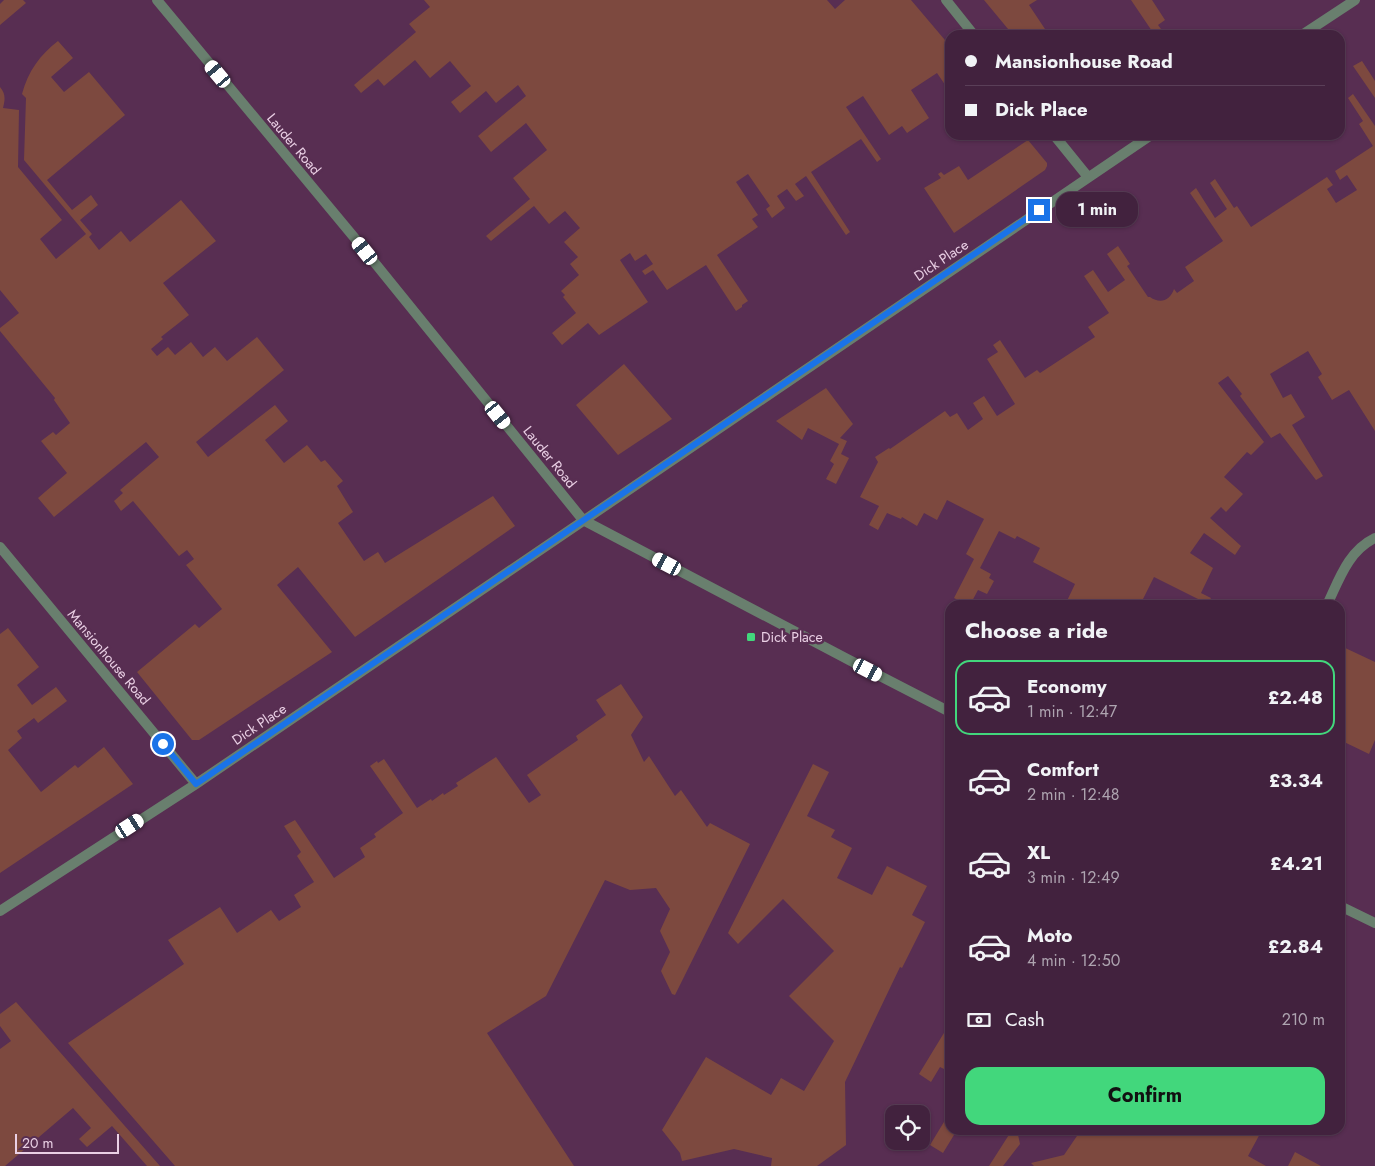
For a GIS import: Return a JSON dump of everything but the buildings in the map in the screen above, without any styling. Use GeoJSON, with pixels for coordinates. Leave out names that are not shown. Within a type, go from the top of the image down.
{"type":"FeatureCollection","features":[{"type":"Feature","properties":{"kind":"street","name":"Lauder Road"},"geometry":{"type":"LineString","coordinates":[[157,0],[353,236],[583,520],[945,709]]}},
{"type":"Feature","properties":{"kind":"street"},"geometry":{"type":"LineString","coordinates":[[946,0],[970,30]]}},
{"type":"Feature","properties":{"kind":"street"},"geometry":{"type":"LineString","coordinates":[[1310,30],[1355,0]]}},
{"type":"Feature","properties":{"kind":"street"},"geometry":{"type":"LineString","coordinates":[[1058,140],[1088,177]]}},
{"type":"Feature","properties":{"kind":"street","name":"Dick Place"},"geometry":{"type":"LineString","coordinates":[[0,911],[196,784],[1144,140]]}},
{"type":"Feature","properties":{"kind":"street"},"geometry":{"type":"LineString","coordinates":[[1330,600],[1354,554],[1375,538]]}},
{"type":"Feature","properties":{"kind":"street","name":"Mansionhouse Road"},"geometry":{"type":"LineString","coordinates":[[0,547],[196,784]]}},
{"type":"Feature","properties":{"kind":"street"},"geometry":{"type":"LineString","coordinates":[[1345,908],[1375,923]]}},
{"type":"Feature","properties":{"kind":"shaded area"},"geometry":{"type":"Polygon","coordinates":[[[4,0],[23,0],[26,3],[0,25],[0,4],[4,0]]]}},
{"type":"Feature","properties":{"kind":"shaded area"},"geometry":{"type":"Polygon","coordinates":[[[424,0],[827,0],[835,9],[845,0],[911,0],[945,40],[945,85],[937,73],[911,90],[929,118],[907,133],[902,126],[889,135],[863,96],[846,107],[881,159],[877,162],[861,139],[811,172],[850,232],[846,235],[806,176],[795,184],[804,196],[796,201],[787,189],[777,196],[785,208],[772,218],[766,209],[770,206],[748,174],[736,182],[758,215],[752,219],[758,227],[717,255],[748,301],[742,307],[736,311],[706,265],[667,290],[653,270],[645,275],[642,271],[653,264],[646,254],[635,261],[630,253],[620,260],[648,302],[599,335],[588,323],[562,345],[552,333],[576,313],[563,297],[565,295],[561,291],[579,275],[570,264],[578,257],[564,242],[580,228],[565,211],[549,224],[534,206],[491,241],[486,236],[530,199],[513,178],[547,150],[526,123],[491,152],[478,136],[526,96],[518,85],[496,103],[486,91],[460,113],[451,102],[471,86],[450,61],[430,78],[415,60],[384,86],[378,79],[361,93],[354,85],[416,32],[409,24],[430,7],[424,0]]]}},
{"type":"Feature","properties":{"kind":"shaded area"},"geometry":{"type":"Polygon","coordinates":[[[984,0],[1037,0],[1029,5],[1046,30],[1009,30],[984,0]]]}},
{"type":"Feature","properties":{"kind":"shaded area"},"geometry":{"type":"Polygon","coordinates":[[[1131,0],[1152,0],[1165,20],[1158,25],[1161,29],[1151,30],[1131,0]]]}},
{"type":"Feature","properties":{"kind":"shaded area"},"geometry":{"type":"Polygon","coordinates":[[[58,41],[73,58],[51,77],[64,92],[89,72],[125,115],[47,180],[72,210],[91,195],[98,205],[80,220],[92,234],[89,237],[99,250],[121,231],[130,242],[181,200],[216,241],[163,283],[189,315],[161,337],[163,339],[151,349],[157,356],[168,347],[175,355],[191,342],[203,357],[215,347],[227,361],[257,337],[284,370],[196,442],[208,457],[275,405],[288,421],[265,440],[284,463],[307,445],[321,462],[325,460],[343,481],[337,486],[353,512],[338,523],[364,561],[378,552],[385,563],[493,496],[515,526],[355,637],[298,567],[277,585],[332,652],[199,740],[192,740],[137,672],[195,624],[199,628],[222,609],[186,565],[194,559],[187,550],[179,556],[133,501],[121,511],[114,501],[123,493],[120,490],[159,457],[146,442],[54,517],[38,498],[67,473],[41,441],[53,432],[56,435],[70,423],[54,400],[55,398],[0,331],[0,328],[19,313],[0,290],[0,87],[4,97],[3,108],[19,110],[18,167],[62,220],[40,239],[56,259],[86,234],[24,160],[26,98],[22,94],[36,64],[58,41]]]}},
{"type":"Feature","properties":{"kind":"shaded area"},"geometry":{"type":"Polygon","coordinates":[[[1362,61],[1375,81],[1375,98],[1353,66],[1362,61]]]}},
{"type":"Feature","properties":{"kind":"shaded area"},"geometry":{"type":"Polygon","coordinates":[[[1353,94],[1375,126],[1375,431],[1349,390],[1332,400],[1318,377],[1322,374],[1308,351],[1270,374],[1283,398],[1291,394],[1305,417],[1292,425],[1323,476],[1316,480],[1280,433],[1271,438],[1240,396],[1242,394],[1228,376],[1218,383],[1264,442],[1251,455],[1247,452],[1224,477],[1243,494],[1226,512],[1221,507],[1210,518],[1241,546],[1235,555],[1204,533],[1190,553],[1213,568],[1201,593],[1211,598],[1210,600],[1200,600],[1154,577],[1142,600],[1067,600],[1075,584],[1033,562],[1040,548],[1017,536],[1015,539],[999,531],[980,568],[991,574],[989,578],[994,581],[987,594],[978,590],[973,600],[958,600],[954,598],[974,559],[966,554],[984,519],[947,500],[937,520],[924,513],[917,526],[902,517],[901,519],[887,513],[878,530],[869,525],[879,506],[860,497],[878,462],[875,457],[890,449],[945,411],[950,417],[957,413],[968,430],[983,419],[973,403],[984,396],[997,416],[1015,404],[987,359],[998,352],[993,345],[1000,340],[1025,378],[1037,370],[1040,373],[1095,337],[1088,327],[1109,313],[1084,276],[1093,270],[1108,292],[1125,280],[1107,254],[1118,246],[1130,264],[1127,266],[1148,297],[1157,300],[1167,299],[1174,289],[1177,293],[1194,281],[1185,267],[1223,241],[1190,193],[1196,188],[1215,218],[1227,209],[1210,183],[1215,179],[1234,208],[1237,206],[1251,227],[1327,177],[1333,185],[1327,189],[1336,203],[1357,190],[1347,175],[1340,180],[1335,171],[1373,146],[1359,124],[1363,121],[1348,98],[1353,94]]]}},
{"type":"Feature","properties":{"kind":"shaded area"},"geometry":{"type":"Polygon","coordinates":[[[1028,140],[1047,163],[1045,170],[954,233],[924,188],[941,178],[938,174],[941,172],[944,175],[959,166],[968,180],[1028,140]]]}},
{"type":"Feature","properties":{"kind":"shaded area"},"geometry":{"type":"Polygon","coordinates":[[[624,364],[672,419],[618,455],[576,405],[624,364]]]}},
{"type":"Feature","properties":{"kind":"shaded area"},"geometry":{"type":"Polygon","coordinates":[[[826,388],[853,424],[840,438],[847,441],[841,454],[849,458],[836,484],[826,479],[834,464],[830,461],[839,444],[808,428],[802,440],[776,421],[826,388]]]}},
{"type":"Feature","properties":{"kind":"shaded area"},"geometry":{"type":"Polygon","coordinates":[[[8,628],[39,667],[17,685],[32,705],[56,687],[67,701],[38,723],[34,718],[17,731],[22,738],[8,750],[41,792],[75,765],[78,768],[104,747],[133,784],[0,873],[0,634],[8,628]]]}},
{"type":"Feature","properties":{"kind":"shaded area"},"geometry":{"type":"Polygon","coordinates":[[[1345,648],[1375,662],[1375,740],[1369,754],[1345,742],[1345,648]]]}},
{"type":"Feature","properties":{"kind":"shaded area"},"geometry":{"type":"Polygon","coordinates":[[[621,684],[643,717],[631,735],[644,762],[649,756],[675,796],[681,790],[707,827],[710,823],[750,844],[675,995],[672,994],[661,971],[670,952],[660,931],[670,909],[656,888],[630,890],[605,880],[546,996],[487,1033],[574,1166],[175,1166],[68,1043],[184,964],[168,940],[220,907],[237,933],[271,910],[279,921],[301,907],[294,895],[314,882],[297,856],[301,852],[284,826],[295,820],[334,878],[365,857],[360,848],[376,837],[374,834],[403,813],[370,766],[377,761],[378,763],[384,759],[417,808],[458,786],[456,783],[496,757],[529,803],[541,795],[527,775],[578,740],[576,736],[606,715],[596,700],[621,684]]]}},
{"type":"Feature","properties":{"kind":"shaded area"},"geometry":{"type":"Polygon","coordinates":[[[813,764],[829,772],[807,816],[835,830],[831,837],[852,848],[837,878],[872,895],[887,866],[927,886],[912,915],[925,922],[902,968],[900,967],[845,1082],[846,1145],[817,1166],[771,1166],[772,1158],[734,1149],[682,1161],[680,1153],[662,1130],[706,1057],[771,1095],[781,1078],[804,1091],[834,1041],[789,996],[834,951],[783,899],[738,944],[728,933],[813,764]]]}},
{"type":"Feature","properties":{"kind":"shaded area"},"geometry":{"type":"Polygon","coordinates":[[[16,1002],[160,1166],[147,1166],[112,1126],[87,1147],[79,1139],[91,1128],[73,1108],[5,1166],[0,1166],[0,1049],[11,1041],[0,1026],[0,1014],[16,1002]]]}},
{"type":"Feature","properties":{"kind":"shaded area"},"geometry":{"type":"Polygon","coordinates":[[[945,1031],[945,1070],[940,1067],[931,1082],[919,1074],[945,1031]]]}},
{"type":"Feature","properties":{"kind":"shaded area"},"geometry":{"type":"Polygon","coordinates":[[[945,1120],[945,1135],[954,1135],[943,1153],[930,1145],[945,1120]]]}},
{"type":"Feature","properties":{"kind":"shaded area"},"geometry":{"type":"Polygon","coordinates":[[[1009,1135],[1018,1135],[1020,1144],[1003,1166],[989,1166],[1009,1135]]]}},
{"type":"Feature","properties":{"kind":"shaded area"},"geometry":{"type":"Polygon","coordinates":[[[1078,1135],[1259,1135],[1248,1156],[1266,1166],[1034,1166],[1031,1163],[1064,1155],[1078,1135]]]}},
{"type":"Feature","properties":{"kind":"shaded area"},"geometry":{"type":"Polygon","coordinates":[[[1295,1152],[1321,1166],[1288,1166],[1295,1152]]]}},
{"type":"Feature","properties":{"kind":"place","name":"Dick Place"},"geometry":{"type":"Point","coordinates":[751,637]}},
{"type":"Feature","properties":{"kind":"route"},"geometry":{"type":"LineString","coordinates":[[163,744],[196,784],[1039,210]]}}]}
